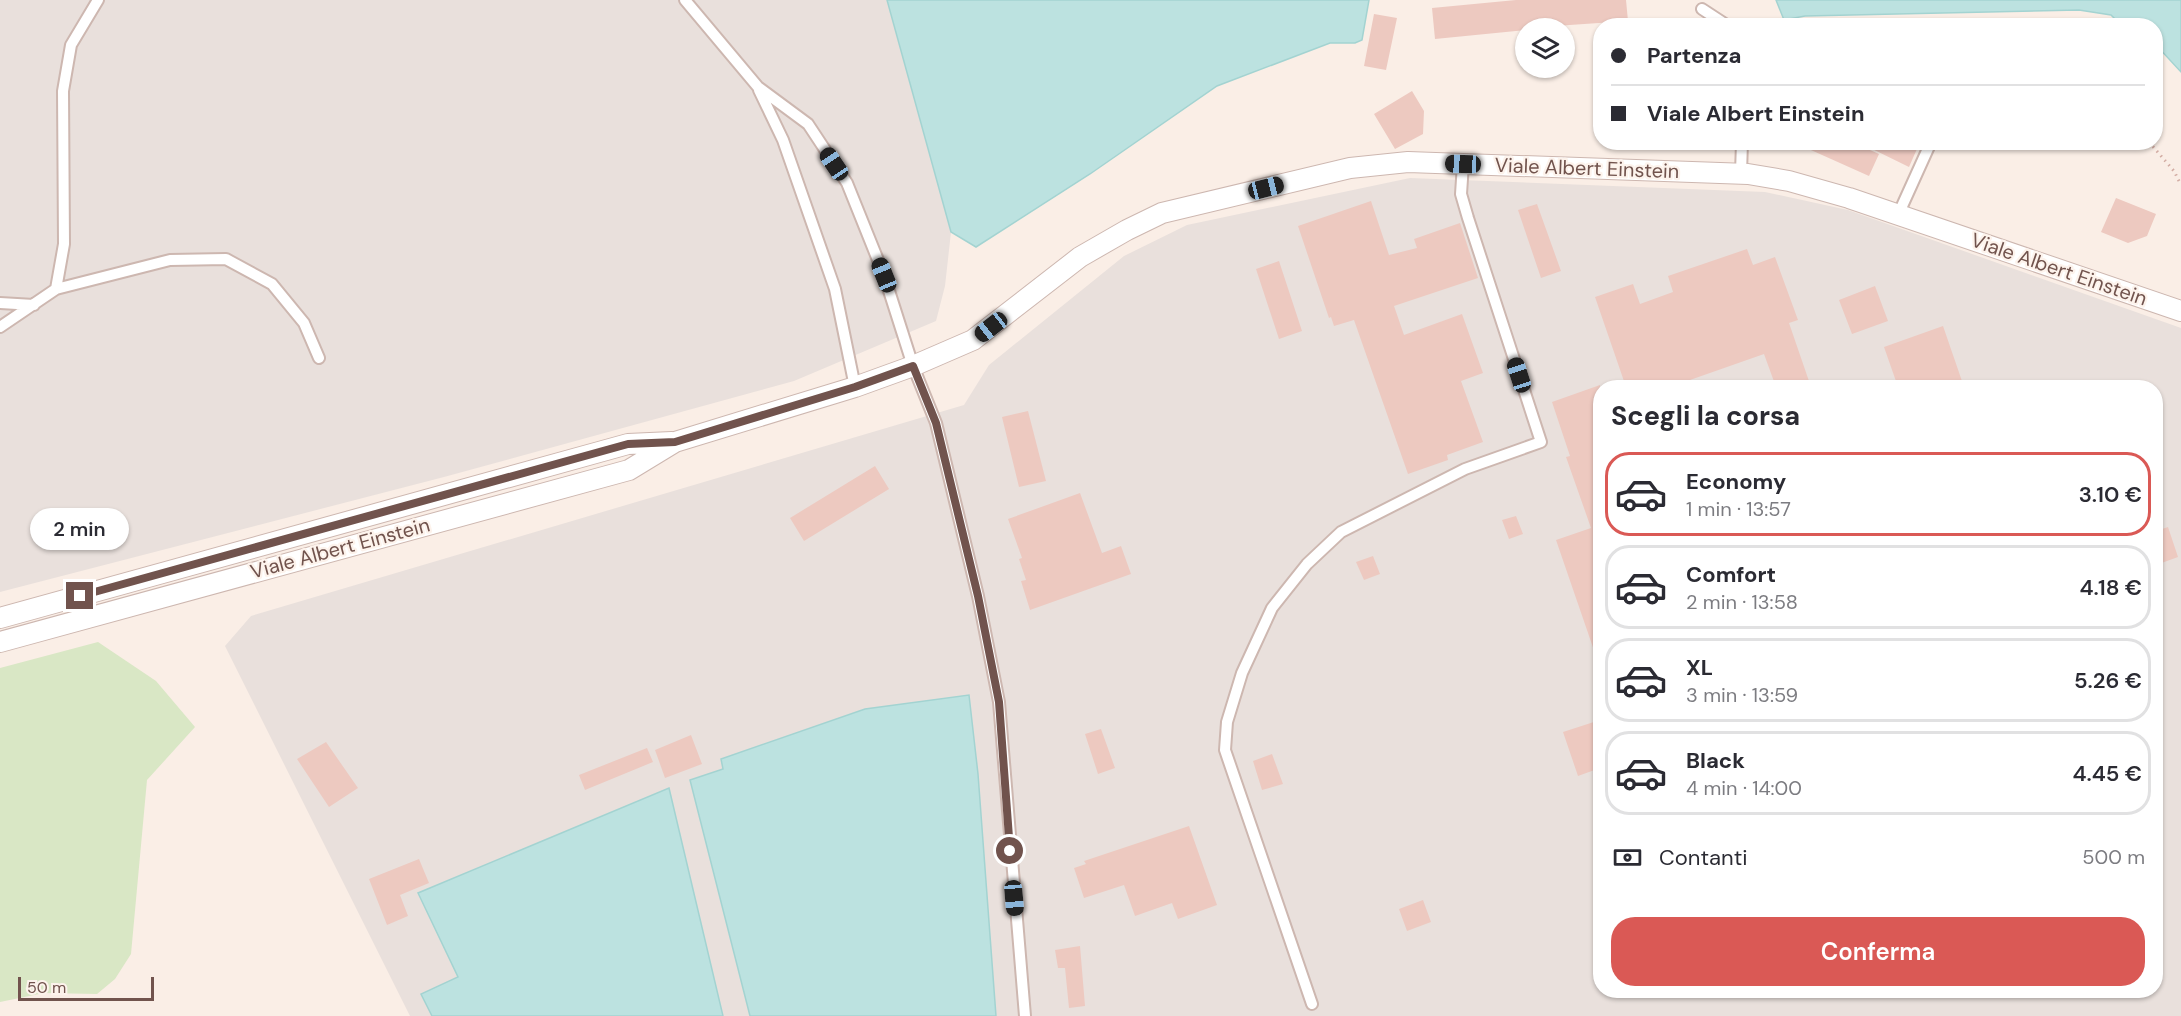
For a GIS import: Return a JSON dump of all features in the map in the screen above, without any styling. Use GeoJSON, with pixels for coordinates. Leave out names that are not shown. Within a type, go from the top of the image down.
{"type":"FeatureCollection","features":[{"type":"Feature","properties":{"kind":"street","name":"Viale Albert Einstein"},"geometry":{"type":"LineString","coordinates":[[0,618],[162,574],[339,536],[398,520],[628,444],[675,442],[855,387],[913,366],[973,340],[1080,257],[1162,213],[1350,168],[1408,162],[1741,173],[1789,181],[1898,215],[2181,311]]}},
{"type":"Feature","properties":{"kind":"street","name":"Viale Albert Einstein"},"geometry":{"type":"LineString","coordinates":[[0,642],[168,595],[339,536]]}},
{"type":"Feature","properties":{"kind":"lane"},"geometry":{"type":"LineString","coordinates":[[56,288],[64,244],[63,91],[71,45],[98,0]]}},
{"type":"Feature","properties":{"kind":"lane"},"geometry":{"type":"LineString","coordinates":[[685,0],[758,87],[808,124],[847,183],[884,275],[913,366],[936,423],[978,596],[999,702],[1025,1016]]}},
{"type":"Feature","properties":{"kind":"lane"},"geometry":{"type":"LineString","coordinates":[[1702,9],[1716,18]]}},
{"type":"Feature","properties":{"kind":"lane"},"geometry":{"type":"LineString","coordinates":[[758,87],[783,140],[835,289],[855,387]]}},
{"type":"Feature","properties":{"kind":"lane"},"geometry":{"type":"LineString","coordinates":[[1741,173],[1742,150]]}},
{"type":"Feature","properties":{"kind":"lane"},"geometry":{"type":"LineString","coordinates":[[1898,215],[1927,150]]}},
{"type":"Feature","properties":{"kind":"lane"},"geometry":{"type":"LineString","coordinates":[[1312,1004],[1225,750],[1227,722],[1242,673],[1272,608],[1306,564],[1341,532],[1465,469],[1541,442],[1463,202],[1461,194],[1463,164]]}},
{"type":"Feature","properties":{"kind":"lane"},"geometry":{"type":"LineString","coordinates":[[0,327],[56,288],[170,260],[226,259],[272,284],[304,323],[319,358]]}},
{"type":"Feature","properties":{"kind":"lane"},"geometry":{"type":"LineString","coordinates":[[0,303],[34,305]]}},
{"type":"Feature","properties":{"kind":"path"},"geometry":{"type":"LineString","coordinates":[[2156,150],[2174,171],[2181,185]]}},
{"type":"Feature","properties":{"kind":"shaded area"},"geometry":{"type":"Polygon","coordinates":[[[0,0],[887,0],[951,232],[945,286],[936,321],[794,381],[444,477],[0,592],[0,0]]]}},
{"type":"Feature","properties":{"kind":"shaded area"},"geometry":{"type":"Polygon","coordinates":[[[1410,178],[1765,192],[1848,210],[2181,328],[2181,1016],[410,1016],[225,646],[251,616],[964,405],[989,365],[1124,256],[1187,225],[1410,178]]]}},
{"type":"Feature","properties":{"kind":"green space"},"geometry":{"type":"Polygon","coordinates":[[[98,642],[156,681],[195,727],[147,780],[131,954],[115,979],[97,994],[44,993],[0,1002],[0,668],[98,642]]]}},
{"type":"Feature","properties":{"kind":"water"},"geometry":{"type":"Polygon","coordinates":[[[887,0],[1369,0],[1362,40],[1355,43],[1330,43],[1217,86],[1090,174],[976,247],[951,232],[887,0]]]}},
{"type":"Feature","properties":{"kind":"water"},"geometry":{"type":"Polygon","coordinates":[[[1776,0],[2181,0],[2181,72],[2163,53],[2163,18],[2114,18],[2111,15],[2079,10],[1783,18],[1776,0]]]}},
{"type":"Feature","properties":{"kind":"water"},"geometry":{"type":"Polygon","coordinates":[[[969,695],[978,774],[996,1016],[750,1016],[690,780],[723,769],[721,759],[865,709],[969,695]]]}},
{"type":"Feature","properties":{"kind":"water"},"geometry":{"type":"Polygon","coordinates":[[[669,788],[723,1016],[432,1016],[421,994],[458,977],[418,893],[669,788]]]}},
{"type":"Feature","properties":{"kind":"building"},"geometry":{"type":"Polygon","coordinates":[[[1516,0],[1626,0],[1628,18],[1593,18],[1593,23],[1575,25],[1575,18],[1515,18],[1515,31],[1435,39],[1432,8],[1516,0]]]}},
{"type":"Feature","properties":{"kind":"building"},"geometry":{"type":"Polygon","coordinates":[[[1374,14],[1397,18],[1386,70],[1364,66],[1374,14]]]}},
{"type":"Feature","properties":{"kind":"building"},"geometry":{"type":"Polygon","coordinates":[[[1412,91],[1424,111],[1423,134],[1395,149],[1374,114],[1412,91]]]}},
{"type":"Feature","properties":{"kind":"building"},"geometry":{"type":"Polygon","coordinates":[[[1811,150],[1870,150],[1879,154],[1869,176],[1811,150]]]}},
{"type":"Feature","properties":{"kind":"building"},"geometry":{"type":"Polygon","coordinates":[[[1874,150],[1916,150],[1909,167],[1874,150]]]}},
{"type":"Feature","properties":{"kind":"building"},"geometry":{"type":"Polygon","coordinates":[[[2116,198],[2156,214],[2147,236],[2128,243],[2101,232],[2116,198]]]}},
{"type":"Feature","properties":{"kind":"building"},"geometry":{"type":"Polygon","coordinates":[[[1371,201],[1389,255],[1417,248],[1414,239],[1460,223],[1478,278],[1394,306],[1404,335],[1462,314],[1483,373],[1461,381],[1483,442],[1447,455],[1448,460],[1408,474],[1354,320],[1334,326],[1331,317],[1329,318],[1298,226],[1371,201]]]}},
{"type":"Feature","properties":{"kind":"building"},"geometry":{"type":"Polygon","coordinates":[[[1537,204],[1561,271],[1541,278],[1518,210],[1537,204]]]}},
{"type":"Feature","properties":{"kind":"building"},"geometry":{"type":"Polygon","coordinates":[[[1747,249],[1753,265],[1775,257],[1798,320],[1789,323],[1809,380],[1773,380],[1764,354],[1690,380],[1624,380],[1595,297],[1633,284],[1640,304],[1673,292],[1668,276],[1747,249]]]}},
{"type":"Feature","properties":{"kind":"building"},"geometry":{"type":"Polygon","coordinates":[[[1279,261],[1302,331],[1279,339],[1256,269],[1279,261]]]}},
{"type":"Feature","properties":{"kind":"building"},"geometry":{"type":"Polygon","coordinates":[[[1875,286],[1888,321],[1852,334],[1839,300],[1875,286]]]}},
{"type":"Feature","properties":{"kind":"building"},"geometry":{"type":"Polygon","coordinates":[[[1943,326],[1962,380],[1896,380],[1884,347],[1943,326]]]}},
{"type":"Feature","properties":{"kind":"building"},"geometry":{"type":"Polygon","coordinates":[[[1593,387],[1593,647],[1556,540],[1591,528],[1566,457],[1570,456],[1552,402],[1593,387]]]}},
{"type":"Feature","properties":{"kind":"building"},"geometry":{"type":"Polygon","coordinates":[[[1028,411],[1046,481],[1019,487],[1002,417],[1028,411]]]}},
{"type":"Feature","properties":{"kind":"building"},"geometry":{"type":"Polygon","coordinates":[[[875,466],[889,489],[804,541],[790,518],[875,466]]]}},
{"type":"Feature","properties":{"kind":"building"},"geometry":{"type":"Polygon","coordinates":[[[1080,493],[1102,553],[1121,546],[1131,574],[1030,610],[1021,581],[1026,580],[1019,559],[1022,558],[1008,519],[1080,493]]]}},
{"type":"Feature","properties":{"kind":"building"},"geometry":{"type":"Polygon","coordinates":[[[1516,516],[1523,534],[1509,539],[1502,520],[1516,516]]]}},
{"type":"Feature","properties":{"kind":"building"},"geometry":{"type":"Polygon","coordinates":[[[2168,527],[2178,557],[2163,562],[2163,529],[2168,527]]]}},
{"type":"Feature","properties":{"kind":"building"},"geometry":{"type":"Polygon","coordinates":[[[1373,556],[1380,574],[1364,580],[1356,562],[1373,556]]]}},
{"type":"Feature","properties":{"kind":"building"},"geometry":{"type":"Polygon","coordinates":[[[1593,722],[1593,771],[1578,776],[1563,732],[1593,722]]]}},
{"type":"Feature","properties":{"kind":"building"},"geometry":{"type":"Polygon","coordinates":[[[1101,729],[1115,768],[1098,774],[1085,734],[1101,729]]]}},
{"type":"Feature","properties":{"kind":"building"},"geometry":{"type":"Polygon","coordinates":[[[691,735],[702,764],[665,778],[655,750],[691,735]]]}},
{"type":"Feature","properties":{"kind":"building"},"geometry":{"type":"Polygon","coordinates":[[[326,742],[358,788],[329,807],[297,759],[326,742]]]}},
{"type":"Feature","properties":{"kind":"building"},"geometry":{"type":"Polygon","coordinates":[[[647,748],[653,762],[585,790],[579,775],[647,748]]]}},
{"type":"Feature","properties":{"kind":"building"},"geometry":{"type":"Polygon","coordinates":[[[1272,754],[1283,784],[1262,790],[1253,761],[1272,754]]]}},
{"type":"Feature","properties":{"kind":"building"},"geometry":{"type":"Polygon","coordinates":[[[1189,826],[1217,905],[1178,919],[1172,903],[1135,916],[1124,885],[1084,898],[1074,868],[1086,864],[1084,861],[1189,826]]]}},
{"type":"Feature","properties":{"kind":"building"},"geometry":{"type":"Polygon","coordinates":[[[419,859],[429,883],[400,895],[408,916],[387,925],[369,879],[419,859]]]}},
{"type":"Feature","properties":{"kind":"building"},"geometry":{"type":"Polygon","coordinates":[[[1423,900],[1431,922],[1407,931],[1399,909],[1423,900]]]}},
{"type":"Feature","properties":{"kind":"building"},"geometry":{"type":"Polygon","coordinates":[[[1080,946],[1085,1006],[1069,1008],[1065,968],[1058,968],[1055,950],[1080,946]]]}},
{"type":"Feature","properties":{"kind":"route"},"geometry":{"type":"LineString","coordinates":[[80,596],[628,444],[675,442],[855,387],[913,366],[936,423],[978,596],[999,702],[1010,851]]}}]}
